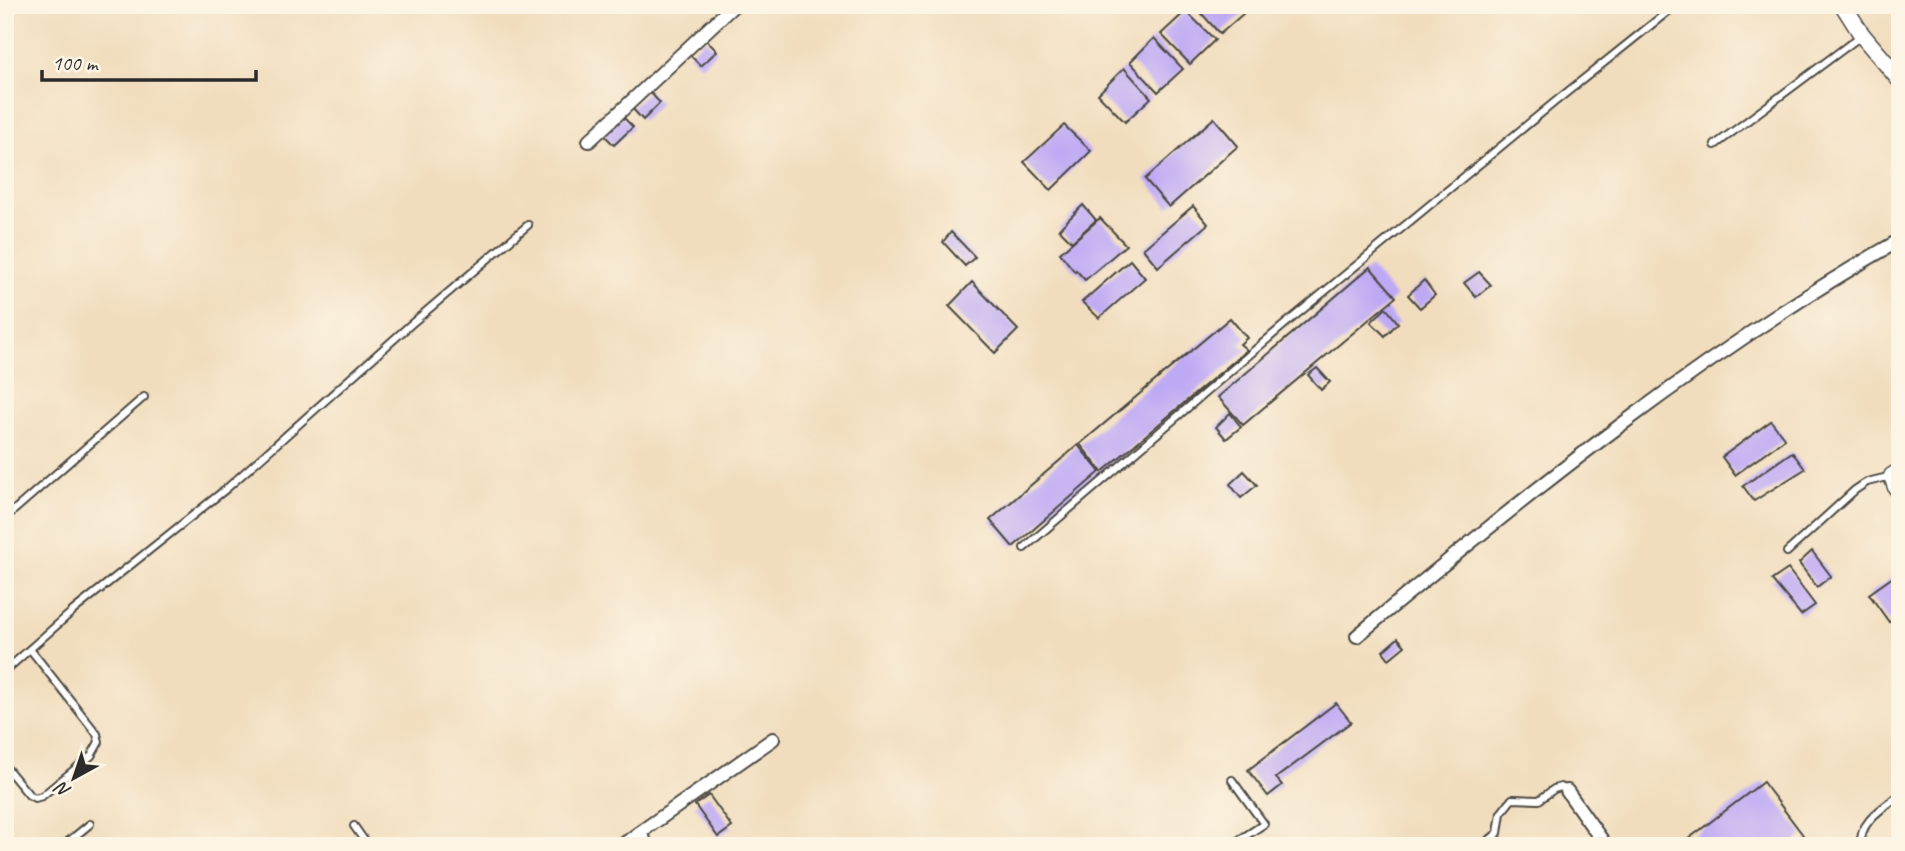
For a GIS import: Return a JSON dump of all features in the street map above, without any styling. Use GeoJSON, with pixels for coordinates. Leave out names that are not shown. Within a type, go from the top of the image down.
{"type":"FeatureCollection","features":[{"type":"Feature","properties":{"kind":"street"},"geometry":{"type":"LineString","coordinates":[[589,141],[734,5]]}},
{"type":"Feature","properties":{"kind":"street"},"geometry":{"type":"LineString","coordinates":[[1843,5],[1862,35],[1900,80]]}},
{"type":"Feature","properties":{"kind":"street"},"geometry":{"type":"LineString","coordinates":[[1357,636],[1483,530],[1723,352],[1802,299],[1900,240]]}},
{"type":"Feature","properties":{"kind":"street"},"geometry":{"type":"LineString","coordinates":[[1896,474],[1896,487],[1900,492]]}},
{"type":"Feature","properties":{"kind":"street"},"geometry":{"type":"LineString","coordinates":[[621,846],[773,739]]}},
{"type":"Feature","properties":{"kind":"street"},"geometry":{"type":"LineString","coordinates":[[1567,791],[1605,846]]}},
{"type":"Feature","properties":{"kind":"street"},"geometry":{"type":"LineString","coordinates":[[639,833],[648,846]]}},
{"type":"Feature","properties":{"kind":"lane"},"geometry":{"type":"LineString","coordinates":[[1024,548],[1284,325],[1676,5]]}},
{"type":"Feature","properties":{"kind":"lane"},"geometry":{"type":"LineString","coordinates":[[1715,145],[1862,35]]}},
{"type":"Feature","properties":{"kind":"lane"},"geometry":{"type":"LineString","coordinates":[[5,671],[74,610],[226,489],[410,325],[528,226]]}},
{"type":"Feature","properties":{"kind":"lane"},"geometry":{"type":"LineString","coordinates":[[5,518],[144,397]]}},
{"type":"Feature","properties":{"kind":"lane"},"geometry":{"type":"LineString","coordinates":[[1787,552],[1867,482],[1896,474]]}},
{"type":"Feature","properties":{"kind":"lane"},"geometry":{"type":"LineString","coordinates":[[5,766],[29,795],[35,798],[42,796],[91,756],[99,742],[97,734],[30,649]]}},
{"type":"Feature","properties":{"kind":"lane"},"geometry":{"type":"LineString","coordinates":[[1230,846],[1264,824],[1232,780]]}},
{"type":"Feature","properties":{"kind":"lane"},"geometry":{"type":"LineString","coordinates":[[1482,846],[1498,833],[1501,813],[1511,799],[1539,800],[1554,789],[1561,787],[1567,791]]}},
{"type":"Feature","properties":{"kind":"lane"},"geometry":{"type":"LineString","coordinates":[[1861,846],[1860,839],[1867,822],[1900,795]]}},
{"type":"Feature","properties":{"kind":"lane"},"geometry":{"type":"LineString","coordinates":[[63,846],[90,824]]}},
{"type":"Feature","properties":{"kind":"lane"},"geometry":{"type":"LineString","coordinates":[[354,826],[368,846]]}},
{"type":"Feature","properties":{"kind":"building"},"geometry":{"type":"Polygon","coordinates":[[[1194,5],[1237,5],[1244,13],[1220,34],[1194,5]]]}},
{"type":"Feature","properties":{"kind":"building"},"geometry":{"type":"Polygon","coordinates":[[[1186,11],[1215,40],[1190,64],[1161,34],[1186,11]]]}},
{"type":"Feature","properties":{"kind":"building"},"geometry":{"type":"Polygon","coordinates":[[[1154,38],[1183,69],[1158,92],[1130,62],[1154,38]]]}},
{"type":"Feature","properties":{"kind":"building"},"geometry":{"type":"Polygon","coordinates":[[[705,39],[717,51],[701,66],[689,54],[705,39]]]}},
{"type":"Feature","properties":{"kind":"building"},"geometry":{"type":"Polygon","coordinates":[[[1124,68],[1151,98],[1125,122],[1098,94],[1124,68]]]}},
{"type":"Feature","properties":{"kind":"building"},"geometry":{"type":"Polygon","coordinates":[[[649,91],[660,103],[643,120],[631,107],[649,91]]]}},
{"type":"Feature","properties":{"kind":"building"},"geometry":{"type":"Polygon","coordinates":[[[621,115],[633,127],[614,145],[602,133],[621,115]]]}},
{"type":"Feature","properties":{"kind":"building"},"geometry":{"type":"Polygon","coordinates":[[[1214,118],[1238,146],[1169,207],[1145,179],[1214,118]]]}},
{"type":"Feature","properties":{"kind":"building"},"geometry":{"type":"Polygon","coordinates":[[[1064,125],[1091,151],[1051,190],[1024,162],[1064,125]]]}},
{"type":"Feature","properties":{"kind":"building"},"geometry":{"type":"Polygon","coordinates":[[[1083,205],[1096,220],[1072,242],[1059,229],[1083,205]]]}},
{"type":"Feature","properties":{"kind":"building"},"geometry":{"type":"Polygon","coordinates":[[[1193,206],[1208,224],[1158,267],[1143,249],[1193,206]]]}},
{"type":"Feature","properties":{"kind":"building"},"geometry":{"type":"Polygon","coordinates":[[[1100,218],[1126,245],[1085,280],[1060,253],[1100,218]]]}},
{"type":"Feature","properties":{"kind":"building"},"geometry":{"type":"Polygon","coordinates":[[[951,232],[975,257],[965,266],[943,242],[951,232]]]}},
{"type":"Feature","properties":{"kind":"building"},"geometry":{"type":"Polygon","coordinates":[[[1130,260],[1145,278],[1099,318],[1082,302],[1130,260]]]}},
{"type":"Feature","properties":{"kind":"building"},"geometry":{"type":"Polygon","coordinates":[[[1370,267],[1396,297],[1243,425],[1218,397],[1370,267]]]}},
{"type":"Feature","properties":{"kind":"building"},"geometry":{"type":"Polygon","coordinates":[[[1479,272],[1491,285],[1476,297],[1464,283],[1479,272]]]}},
{"type":"Feature","properties":{"kind":"building"},"geometry":{"type":"Polygon","coordinates":[[[1424,280],[1435,295],[1420,308],[1408,295],[1424,280]]]}},
{"type":"Feature","properties":{"kind":"building"},"geometry":{"type":"Polygon","coordinates":[[[972,282],[1018,330],[995,353],[949,306],[972,282]]]}},
{"type":"Feature","properties":{"kind":"building"},"geometry":{"type":"Polygon","coordinates":[[[1386,308],[1398,323],[1385,336],[1371,322],[1386,308]]]}},
{"type":"Feature","properties":{"kind":"building"},"geometry":{"type":"Polygon","coordinates":[[[1230,318],[1247,338],[1240,344],[1247,350],[1102,472],[1080,444],[1230,318]]]}},
{"type":"Feature","properties":{"kind":"building"},"geometry":{"type":"Polygon","coordinates":[[[1317,368],[1330,382],[1321,390],[1308,375],[1317,368]]]}},
{"type":"Feature","properties":{"kind":"building"},"geometry":{"type":"Polygon","coordinates":[[[1230,413],[1241,427],[1226,439],[1216,427],[1230,413]]]}},
{"type":"Feature","properties":{"kind":"building"},"geometry":{"type":"Polygon","coordinates":[[[1771,421],[1785,439],[1735,475],[1722,457],[1771,421]]]}},
{"type":"Feature","properties":{"kind":"building"},"geometry":{"type":"Polygon","coordinates":[[[1078,445],[1100,472],[1013,547],[990,520],[1078,445]]]}},
{"type":"Feature","properties":{"kind":"building"},"geometry":{"type":"Polygon","coordinates":[[[1792,452],[1805,469],[1754,501],[1743,486],[1792,452]]]}},
{"type":"Feature","properties":{"kind":"building"},"geometry":{"type":"Polygon","coordinates":[[[1244,471],[1257,485],[1241,498],[1230,484],[1244,471]]]}},
{"type":"Feature","properties":{"kind":"building"},"geometry":{"type":"Polygon","coordinates":[[[1812,551],[1831,576],[1817,587],[1799,563],[1812,551]]]}},
{"type":"Feature","properties":{"kind":"building"},"geometry":{"type":"Polygon","coordinates":[[[1788,569],[1815,605],[1801,615],[1772,580],[1788,569]]]}},
{"type":"Feature","properties":{"kind":"building"},"geometry":{"type":"Polygon","coordinates":[[[1900,572],[1900,614],[1889,622],[1869,594],[1900,572]]]}},
{"type":"Feature","properties":{"kind":"building"},"geometry":{"type":"Polygon","coordinates":[[[1398,638],[1405,646],[1389,659],[1383,651],[1398,638]]]}},
{"type":"Feature","properties":{"kind":"building"},"geometry":{"type":"Polygon","coordinates":[[[1336,703],[1351,722],[1276,778],[1282,785],[1268,796],[1248,770],[1336,703]]]}},
{"type":"Feature","properties":{"kind":"building"},"geometry":{"type":"Polygon","coordinates":[[[1763,782],[1803,835],[1790,846],[1679,846],[1763,782]]]}},
{"type":"Feature","properties":{"kind":"building"},"geometry":{"type":"Polygon","coordinates":[[[709,795],[732,827],[718,837],[695,805],[709,795]]]}}]}
